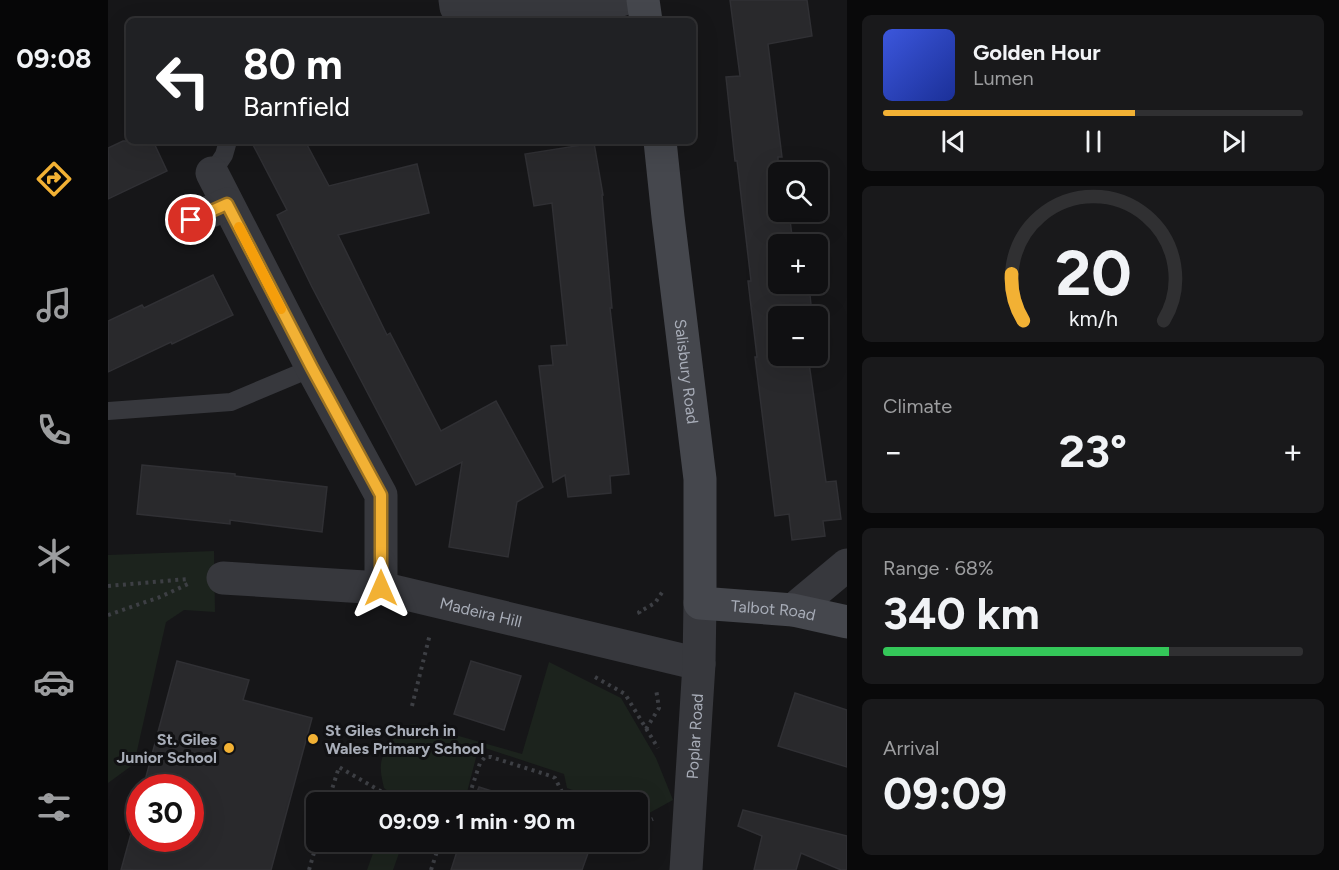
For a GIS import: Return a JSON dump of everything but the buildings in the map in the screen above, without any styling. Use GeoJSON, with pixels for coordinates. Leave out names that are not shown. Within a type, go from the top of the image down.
{"type":"FeatureCollection","features":[{"type":"Feature","properties":{"kind":"main road"},"geometry":{"type":"LineString","coordinates":[[643,0],[645,18]]}},
{"type":"Feature","properties":{"kind":"main road","name":"Salisbury Road"},"geometry":{"type":"LineString","coordinates":[[660,144],[700,479],[700,603]]}},
{"type":"Feature","properties":{"kind":"main road","name":"Talbot Road"},"geometry":{"type":"LineString","coordinates":[[700,603],[793,610],[847,622]]}},
{"type":"Feature","properties":{"kind":"street"},"geometry":{"type":"LineString","coordinates":[[455,0],[456,7],[621,0]]}},
{"type":"Feature","properties":{"kind":"street"},"geometry":{"type":"LineString","coordinates":[[212,173],[312,368],[381,495],[381,588]]}},
{"type":"Feature","properties":{"kind":"street"},"geometry":{"type":"LineString","coordinates":[[191,220],[227,204]]}},
{"type":"Feature","properties":{"kind":"street"},"geometry":{"type":"LineString","coordinates":[[793,610],[847,565]]}},
{"type":"Feature","properties":{"kind":"street","name":"Madeira Hill"},"geometry":{"type":"LineString","coordinates":[[211,578],[381,588],[699,664]]}},
{"type":"Feature","properties":{"kind":"street","name":"Poplar Road"},"geometry":{"type":"LineString","coordinates":[[686,870],[699,664],[700,603]]}},
{"type":"Feature","properties":{"kind":"lane"},"geometry":{"type":"LineString","coordinates":[[212,173],[224,155],[227,144]]}},
{"type":"Feature","properties":{"kind":"lane"},"geometry":{"type":"LineString","coordinates":[[108,411],[231,402],[312,368]]}},
{"type":"Feature","properties":{"kind":"path"},"geometry":{"type":"LineString","coordinates":[[108,586],[211,578]]}},
{"type":"Feature","properties":{"kind":"path"},"geometry":{"type":"LineString","coordinates":[[108,615],[211,578]]}},
{"type":"Feature","properties":{"kind":"path"},"geometry":{"type":"LineString","coordinates":[[412,706],[439,602]]}},
{"type":"Feature","properties":{"kind":"path"},"geometry":{"type":"LineString","coordinates":[[593,677],[625,694],[662,753]]}},
{"type":"Feature","properties":{"kind":"path"},"geometry":{"type":"LineString","coordinates":[[470,792],[480,763],[485,757],[491,757],[551,776],[555,778],[562,792]]}},
{"type":"Feature","properties":{"kind":"path"},"geometry":{"type":"LineString","coordinates":[[331,792],[339,766],[382,792]]}},
{"type":"Feature","properties":{"kind":"path"},"geometry":{"type":"LineString","coordinates":[[309,870],[314,852]]}},
{"type":"Feature","properties":{"kind":"path"},"geometry":{"type":"LineString","coordinates":[[431,870],[437,852]]}},
{"type":"Feature","properties":{"kind":"shaded area"},"geometry":{"type":"Polygon","coordinates":[[[214,551],[215,612],[184,610],[166,622],[134,764],[108,783],[108,555],[214,551]]]}},
{"type":"Feature","properties":{"kind":"shaded area"},"geometry":{"type":"Polygon","coordinates":[[[549,662],[621,698],[656,758],[673,800],[648,814],[648,792],[578,792],[567,788],[564,774],[479,746],[467,792],[389,792],[384,788],[382,759],[393,739],[401,730],[410,725],[420,725],[522,754],[549,662]]]}},
{"type":"Feature","properties":{"kind":"shaded area"},"geometry":{"type":"Polygon","coordinates":[[[373,852],[399,852],[393,870],[367,870],[373,852]]]}},
{"type":"Feature","properties":{"kind":"slow traffic"},"geometry":{"type":"LineString","coordinates":[[239,227],[281,309]]}},
{"type":"Feature","properties":{"kind":"place","name":"St Giles Church in Wales Primary School"},"geometry":{"type":"Point","coordinates":[313,739]}},
{"type":"Feature","properties":{"kind":"place","name":"St. Giles Junior School"},"geometry":{"type":"Point","coordinates":[229,748]}},
{"type":"Feature","properties":{"kind":"route"},"geometry":{"type":"LineString","coordinates":[[191,220],[227,204],[381,495],[381,588]]}}]}
